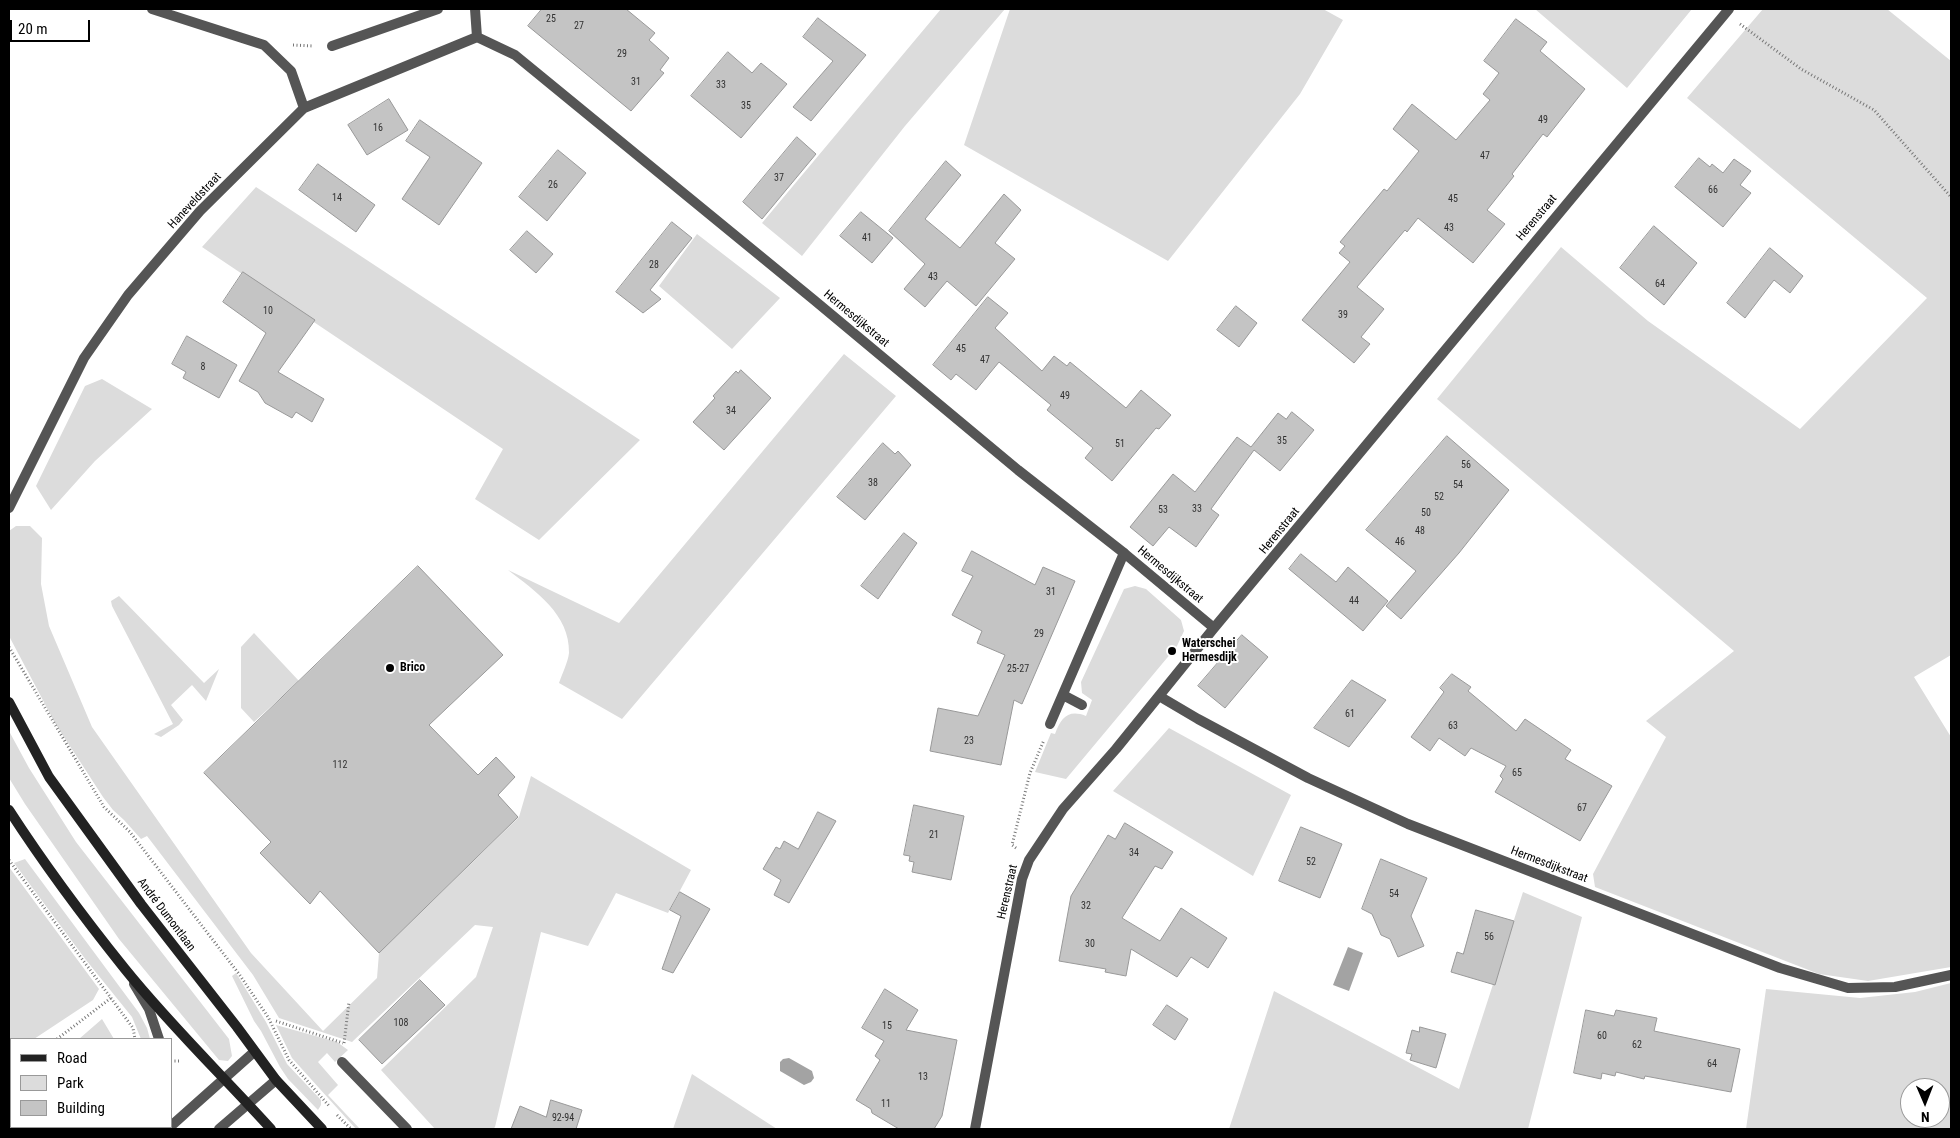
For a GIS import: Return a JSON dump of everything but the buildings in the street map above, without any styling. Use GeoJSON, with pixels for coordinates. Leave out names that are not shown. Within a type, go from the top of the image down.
{"type":"FeatureCollection","features":[{"type":"Feature","properties":{"kind":"main road","name":"André Dumontlaan"},"geometry":{"type":"LineString","coordinates":[[9,702],[49,777],[152,919],[276,1080],[322,1129]]}},
{"type":"Feature","properties":{"kind":"main road"},"geometry":{"type":"LineString","coordinates":[[9,810],[29,840],[126,970],[271,1129]]}},
{"type":"Feature","properties":{"kind":"street"},"geometry":{"type":"LineString","coordinates":[[152,9],[264,45],[291,71],[304,108]]}},
{"type":"Feature","properties":{"kind":"street"},"geometry":{"type":"LineString","coordinates":[[332,46],[438,9]]}},
{"type":"Feature","properties":{"kind":"street"},"geometry":{"type":"LineString","coordinates":[[475,9],[477,37]]}},
{"type":"Feature","properties":{"kind":"street","name":"Herenstraat"},"geometry":{"type":"LineString","coordinates":[[975,1129],[1022,880],[1029,860],[1063,809],[1116,749],[1214,628],[1729,9]]}},
{"type":"Feature","properties":{"kind":"street","name":"Haneveldstraat"},"geometry":{"type":"LineString","coordinates":[[9,508],[84,358],[128,295],[200,212],[304,108],[477,37]]}},
{"type":"Feature","properties":{"kind":"street","name":"Hermesdijkstraat"},"geometry":{"type":"LineString","coordinates":[[477,37],[515,55],[1018,470],[1124,553],[1214,628]]}},
{"type":"Feature","properties":{"kind":"street"},"geometry":{"type":"LineString","coordinates":[[1050,724],[1124,553]]}},
{"type":"Feature","properties":{"kind":"street"},"geometry":{"type":"LineString","coordinates":[[1063,695],[1082,704]]}},
{"type":"Feature","properties":{"kind":"street","name":"Hermesdijkstraat"},"geometry":{"type":"LineString","coordinates":[[1159,696],[1308,778],[1408,824],[1780,968],[1848,988],[1894,987],[1951,975]]}},
{"type":"Feature","properties":{"kind":"street"},"geometry":{"type":"LineString","coordinates":[[126,970],[149,1009],[159,1038]]}},
{"type":"Feature","properties":{"kind":"street"},"geometry":{"type":"LineString","coordinates":[[172,1124],[254,1052]]}},
{"type":"Feature","properties":{"kind":"street"},"geometry":{"type":"LineString","coordinates":[[342,1062],[407,1129]]}},
{"type":"Feature","properties":{"kind":"street"},"geometry":{"type":"LineString","coordinates":[[219,1129],[276,1080]]}},
{"type":"Feature","properties":{"kind":"path"},"geometry":{"type":"LineString","coordinates":[[1739,24],[1801,69],[1874,110],[1951,197]]}},
{"type":"Feature","properties":{"kind":"path"},"geometry":{"type":"LineString","coordinates":[[264,45],[332,46]]}},
{"type":"Feature","properties":{"kind":"path"},"geometry":{"type":"LineString","coordinates":[[9,648],[104,807],[130,832],[239,974],[268,1016],[289,1060],[351,1129]]}},
{"type":"Feature","properties":{"kind":"path"},"geometry":{"type":"LineString","coordinates":[[1012,845],[1030,773],[1038,753]]}},
{"type":"Feature","properties":{"kind":"path"},"geometry":{"type":"LineString","coordinates":[[9,860],[111,998],[132,1028],[135,1038]]}},
{"type":"Feature","properties":{"kind":"path"},"geometry":{"type":"LineString","coordinates":[[58,1038],[111,998]]}},
{"type":"Feature","properties":{"kind":"path"},"geometry":{"type":"LineString","coordinates":[[344,1043],[349,1002]]}},
{"type":"Feature","properties":{"kind":"path"},"geometry":{"type":"LineString","coordinates":[[276,1021],[344,1043],[352,1048]]}},
{"type":"Feature","properties":{"kind":"green space"},"geometry":{"type":"Polygon","coordinates":[[[941,9],[1005,9],[905,126],[802,256],[762,223],[941,9]]]}},
{"type":"Feature","properties":{"kind":"green space"},"geometry":{"type":"Polygon","coordinates":[[[1010,9],[1323,9],[1343,20],[1300,94],[1168,261],[964,145],[1010,9]]]}},
{"type":"Feature","properties":{"kind":"green space"},"geometry":{"type":"Polygon","coordinates":[[[1535,9],[1692,9],[1627,88],[1535,9]]]}},
{"type":"Feature","properties":{"kind":"green space"},"geometry":{"type":"Polygon","coordinates":[[[1763,9],[1887,9],[1951,61],[1951,655],[1914,677],[1951,737],[1951,967],[1868,981],[1819,974],[1595,887],[1593,874],[1666,737],[1646,721],[1734,651],[1437,399],[1561,247],[1648,321],[1800,429],[1927,298],[1687,98],[1763,9]]]}},
{"type":"Feature","properties":{"kind":"green space"},"geometry":{"type":"Polygon","coordinates":[[[256,187],[640,440],[539,540],[475,499],[503,449],[202,247],[256,187]]]}},
{"type":"Feature","properties":{"kind":"green space"},"geometry":{"type":"Polygon","coordinates":[[[697,234],[780,298],[732,349],[659,286],[697,234]]]}},
{"type":"Feature","properties":{"kind":"green space"},"geometry":{"type":"Polygon","coordinates":[[[844,354],[896,396],[622,719],[559,683],[569,653],[568,639],[564,627],[549,605],[508,570],[619,623],[844,354]]]}},
{"type":"Feature","properties":{"kind":"green space"},"geometry":{"type":"Polygon","coordinates":[[[102,379],[152,409],[95,461],[51,510],[36,486],[85,386],[102,379]]]}},
{"type":"Feature","properties":{"kind":"green space"},"geometry":{"type":"Polygon","coordinates":[[[16,526],[30,526],[42,538],[41,584],[49,626],[92,727],[251,953],[323,1031],[377,978],[379,953],[519,817],[531,776],[691,870],[668,913],[616,893],[588,946],[541,932],[493,1129],[435,1129],[381,1070],[476,977],[493,927],[475,925],[352,1042],[279,1018],[253,975],[147,836],[141,839],[103,797],[55,723],[9,636],[9,531],[16,526]]]}},
{"type":"Feature","properties":{"kind":"green space"},"geometry":{"type":"Polygon","coordinates":[[[1135,586],[1146,589],[1181,620],[1184,631],[1177,646],[1066,779],[1035,772],[1051,733],[1055,734],[1063,719],[1070,714],[1086,716],[1092,700],[1082,693],[1081,682],[1124,589],[1135,586]]]}},
{"type":"Feature","properties":{"kind":"green space"},"geometry":{"type":"Polygon","coordinates":[[[119,596],[204,683],[219,669],[206,701],[192,685],[171,705],[183,720],[179,725],[161,737],[154,734],[173,724],[112,606],[111,601],[119,596]]]}},
{"type":"Feature","properties":{"kind":"green space"},"geometry":{"type":"Polygon","coordinates":[[[254,633],[299,681],[254,722],[241,708],[241,647],[254,633]]]}},
{"type":"Feature","properties":{"kind":"green space"},"geometry":{"type":"Polygon","coordinates":[[[1169,728],[1291,795],[1253,876],[1113,791],[1169,728]]]}},
{"type":"Feature","properties":{"kind":"green space"},"geometry":{"type":"Polygon","coordinates":[[[9,731],[29,768],[76,842],[229,1039],[232,1056],[228,1061],[219,1060],[119,939],[25,804],[9,778],[9,731]]]}},
{"type":"Feature","properties":{"kind":"green space"},"geometry":{"type":"Polygon","coordinates":[[[25,859],[139,1013],[150,1038],[141,1038],[132,1017],[86,960],[14,863],[25,859]]]}},
{"type":"Feature","properties":{"kind":"green space"},"geometry":{"type":"Polygon","coordinates":[[[9,867],[99,989],[93,1000],[36,1038],[10,1038],[9,1056],[9,867]]]}},
{"type":"Feature","properties":{"kind":"green space"},"geometry":{"type":"Polygon","coordinates":[[[1523,892],[1582,917],[1528,1129],[1229,1129],[1274,991],[1459,1089],[1523,892]]]}},
{"type":"Feature","properties":{"kind":"green space"},"geometry":{"type":"Polygon","coordinates":[[[236,973],[266,1022],[287,1064],[321,1100],[318,1110],[288,1079],[280,1067],[254,1021],[232,976],[236,973]]]}},
{"type":"Feature","properties":{"kind":"green space"},"geometry":{"type":"Polygon","coordinates":[[[1951,983],[1951,1129],[1746,1129],[1766,989],[1860,998],[1915,992],[1951,983]]]}},
{"type":"Feature","properties":{"kind":"green space"},"geometry":{"type":"Polygon","coordinates":[[[102,1019],[113,1038],[80,1038],[102,1019]]]}},
{"type":"Feature","properties":{"kind":"green space"},"geometry":{"type":"Polygon","coordinates":[[[276,1025],[337,1042],[348,1050],[335,1062],[327,1053],[318,1062],[338,1085],[328,1095],[360,1129],[356,1129],[292,1058],[276,1025]]]}},
{"type":"Feature","properties":{"kind":"green space"},"geometry":{"type":"Polygon","coordinates":[[[692,1074],[777,1129],[673,1129],[692,1074]]]}},
{"type":"Feature","properties":{"kind":"green space"},"geometry":{"type":"Polygon","coordinates":[[[9,1101],[10,1128],[150,1128],[9,1129],[9,1101]]]}},
{"type":"Feature","properties":{"kind":"shaded area"},"geometry":{"type":"Polygon","coordinates":[[[1348,947],[1363,953],[1349,991],[1333,985],[1348,947]]]}},
{"type":"Feature","properties":{"kind":"shaded area"},"geometry":{"type":"Polygon","coordinates":[[[789,1058],[812,1071],[814,1078],[811,1082],[804,1085],[780,1071],[780,1062],[783,1059],[789,1058]]]}},
{"type":"Feature","properties":{"kind":"place","name":"Waterschei Hermesdijk"},"geometry":{"type":"Point","coordinates":[1172,651]}},
{"type":"Feature","properties":{"kind":"place","name":"Brico"},"geometry":{"type":"Point","coordinates":[390,668]}}]}
